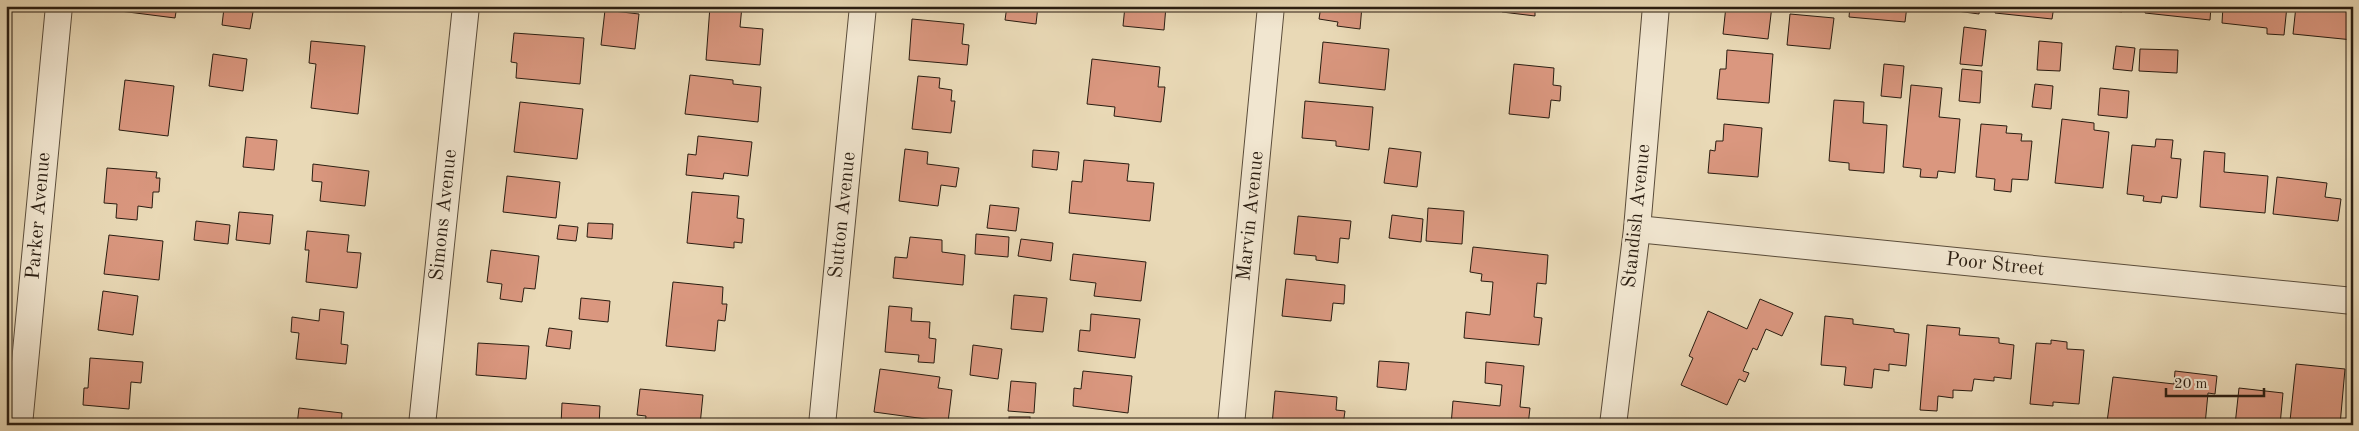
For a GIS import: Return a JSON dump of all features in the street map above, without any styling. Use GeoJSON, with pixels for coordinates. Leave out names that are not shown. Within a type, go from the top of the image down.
{"type":"FeatureCollection","features":[{"type":"Feature","properties":{"kind":"street","name":"Parker Avenue"},"geometry":{"type":"LineString","coordinates":[[19,425],[59,6]]}},
{"type":"Feature","properties":{"kind":"street","name":"Simons Avenue"},"geometry":{"type":"LineString","coordinates":[[422,425],[466,6]]}},
{"type":"Feature","properties":{"kind":"street","name":"Sutton Avenue"},"geometry":{"type":"LineString","coordinates":[[822,425],[863,6]]}},
{"type":"Feature","properties":{"kind":"street","name":"Marvin Avenue"},"geometry":{"type":"LineString","coordinates":[[1231,425],[1272,6]]}},
{"type":"Feature","properties":{"kind":"street","name":"Standish Avenue"},"geometry":{"type":"LineString","coordinates":[[1613,425],[1637,229],[1656,6]]}},
{"type":"Feature","properties":{"kind":"street","name":"Poor Street"},"geometry":{"type":"LineString","coordinates":[[1637,229],[2353,300]]}},
{"type":"Feature","properties":{"kind":"building"},"geometry":{"type":"Polygon","coordinates":[[[121,6],[177,6],[175,18],[120,11],[121,6]]]}},
{"type":"Feature","properties":{"kind":"building"},"geometry":{"type":"Polygon","coordinates":[[[710,6],[742,6],[740,27],[763,29],[760,65],[706,60],[710,6]]]}},
{"type":"Feature","properties":{"kind":"building"},"geometry":{"type":"Polygon","coordinates":[[[1007,6],[1038,6],[1036,24],[1005,20],[1007,6]]]}},
{"type":"Feature","properties":{"kind":"building"},"geometry":{"type":"Polygon","coordinates":[[[1125,6],[1166,6],[1164,30],[1123,26],[1125,6]]]}},
{"type":"Feature","properties":{"kind":"building"},"geometry":{"type":"Polygon","coordinates":[[[1321,6],[1362,6],[1360,29],[1337,26],[1338,22],[1319,19],[1321,6]]]}},
{"type":"Feature","properties":{"kind":"building"},"geometry":{"type":"Polygon","coordinates":[[[1503,6],[1535,6],[1535,16],[1502,12],[1503,6]]]}},
{"type":"Feature","properties":{"kind":"building"},"geometry":{"type":"Polygon","coordinates":[[[1726,6],[1772,6],[1768,39],[1723,34],[1726,6]]]}},
{"type":"Feature","properties":{"kind":"building"},"geometry":{"type":"Polygon","coordinates":[[[1850,6],[1907,6],[1905,22],[1849,17],[1850,6]]]}},
{"type":"Feature","properties":{"kind":"building"},"geometry":{"type":"Polygon","coordinates":[[[1919,6],[1980,6],[1979,14],[1919,6]]]}},
{"type":"Feature","properties":{"kind":"building"},"geometry":{"type":"Polygon","coordinates":[[[1995,6],[2054,6],[2052,19],[1995,13],[1995,6]]]}},
{"type":"Feature","properties":{"kind":"building"},"geometry":{"type":"Polygon","coordinates":[[[2072,6],[2123,6],[2122,12],[2072,6]]]}},
{"type":"Feature","properties":{"kind":"building"},"geometry":{"type":"Polygon","coordinates":[[[2145,6],[2211,6],[2210,20],[2145,13],[2145,6]]]}},
{"type":"Feature","properties":{"kind":"building"},"geometry":{"type":"Polygon","coordinates":[[[2223,6],[2287,6],[2284,35],[2267,34],[2267,28],[2222,23],[2223,6]]]}},
{"type":"Feature","properties":{"kind":"building"},"geometry":{"type":"Polygon","coordinates":[[[2296,6],[2353,6],[2353,40],[2293,34],[2296,6]]]}},
{"type":"Feature","properties":{"kind":"building"},"geometry":{"type":"Polygon","coordinates":[[[224,8],[253,12],[250,29],[222,25],[224,8]]]}},
{"type":"Feature","properties":{"kind":"building"},"geometry":{"type":"Polygon","coordinates":[[[605,10],[639,14],[635,49],[601,45],[605,10]]]}},
{"type":"Feature","properties":{"kind":"building"},"geometry":{"type":"Polygon","coordinates":[[[1790,14],[1834,18],[1830,49],[1787,45],[1790,14]]]}},
{"type":"Feature","properties":{"kind":"building"},"geometry":{"type":"Polygon","coordinates":[[[912,19],[964,24],[962,44],[969,45],[967,65],[909,60],[912,19]]]}},
{"type":"Feature","properties":{"kind":"building"},"geometry":{"type":"Polygon","coordinates":[[[1964,27],[1986,30],[1982,66],[1960,64],[1964,27]]]}},
{"type":"Feature","properties":{"kind":"building"},"geometry":{"type":"Polygon","coordinates":[[[514,33],[584,38],[580,84],[516,78],[517,63],[511,62],[514,33]]]}},
{"type":"Feature","properties":{"kind":"building"},"geometry":{"type":"Polygon","coordinates":[[[311,41],[365,46],[358,114],[311,108],[316,64],[309,63],[311,41]]]}},
{"type":"Feature","properties":{"kind":"building"},"geometry":{"type":"Polygon","coordinates":[[[2039,41],[2062,43],[2060,71],[2037,70],[2039,41]]]}},
{"type":"Feature","properties":{"kind":"building"},"geometry":{"type":"Polygon","coordinates":[[[1323,42],[1389,49],[1385,90],[1319,83],[1323,42]]]}},
{"type":"Feature","properties":{"kind":"building"},"geometry":{"type":"Polygon","coordinates":[[[2116,46],[2135,48],[2132,71],[2113,69],[2116,46]]]}},
{"type":"Feature","properties":{"kind":"building"},"geometry":{"type":"Polygon","coordinates":[[[2140,49],[2178,50],[2177,73],[2139,71],[2140,49]]]}},
{"type":"Feature","properties":{"kind":"building"},"geometry":{"type":"Polygon","coordinates":[[[1727,50],[1773,54],[1769,103],[1717,99],[1720,69],[1726,69],[1727,50]]]}},
{"type":"Feature","properties":{"kind":"building"},"geometry":{"type":"Polygon","coordinates":[[[213,54],[247,59],[243,91],[209,86],[213,54]]]}},
{"type":"Feature","properties":{"kind":"building"},"geometry":{"type":"Polygon","coordinates":[[[1092,59],[1160,67],[1158,87],[1165,87],[1161,122],[1114,116],[1115,107],[1087,104],[1092,59]]]}},
{"type":"Feature","properties":{"kind":"building"},"geometry":{"type":"Polygon","coordinates":[[[1514,64],[1554,68],[1553,85],[1561,86],[1560,101],[1551,100],[1549,118],[1509,114],[1514,64]]]}},
{"type":"Feature","properties":{"kind":"building"},"geometry":{"type":"Polygon","coordinates":[[[1884,64],[1904,66],[1901,98],[1881,96],[1884,64]]]}},
{"type":"Feature","properties":{"kind":"building"},"geometry":{"type":"Polygon","coordinates":[[[1962,69],[1982,71],[1980,103],[1959,101],[1962,69]]]}},
{"type":"Feature","properties":{"kind":"building"},"geometry":{"type":"Polygon","coordinates":[[[690,75],[733,80],[733,84],[761,87],[758,122],[685,114],[690,75]]]}},
{"type":"Feature","properties":{"kind":"building"},"geometry":{"type":"Polygon","coordinates":[[[918,76],[940,78],[939,88],[952,90],[951,101],[955,101],[951,133],[912,129],[918,76]]]}},
{"type":"Feature","properties":{"kind":"building"},"geometry":{"type":"Polygon","coordinates":[[[125,80],[174,86],[168,136],[119,130],[125,80]]]}},
{"type":"Feature","properties":{"kind":"building"},"geometry":{"type":"Polygon","coordinates":[[[2035,84],[2053,86],[2051,109],[2032,107],[2035,84]]]}},
{"type":"Feature","properties":{"kind":"building"},"geometry":{"type":"Polygon","coordinates":[[[1911,85],[1942,88],[1939,117],[1960,119],[1955,173],[1938,171],[1937,178],[1920,177],[1921,169],[1903,167],[1911,85]]]}},
{"type":"Feature","properties":{"kind":"building"},"geometry":{"type":"Polygon","coordinates":[[[2100,88],[2129,91],[2127,118],[2098,115],[2100,88]]]}},
{"type":"Feature","properties":{"kind":"building"},"geometry":{"type":"Polygon","coordinates":[[[1834,100],[1864,102],[1863,123],[1887,125],[1884,173],[1849,170],[1849,163],[1829,161],[1834,100]]]}},
{"type":"Feature","properties":{"kind":"building"},"geometry":{"type":"Polygon","coordinates":[[[1305,101],[1373,107],[1369,150],[1336,146],[1336,141],[1302,138],[1305,101]]]}},
{"type":"Feature","properties":{"kind":"building"},"geometry":{"type":"Polygon","coordinates":[[[520,102],[583,109],[577,159],[514,152],[520,102]]]}},
{"type":"Feature","properties":{"kind":"building"},"geometry":{"type":"Polygon","coordinates":[[[2062,119],[2094,123],[2094,130],[2109,132],[2103,188],[2055,183],[2062,119]]]}},
{"type":"Feature","properties":{"kind":"building"},"geometry":{"type":"Polygon","coordinates":[[[1724,124],[1762,128],[1758,177],[1708,173],[1710,150],[1715,151],[1716,141],[1723,141],[1724,124]]]}},
{"type":"Feature","properties":{"kind":"building"},"geometry":{"type":"Polygon","coordinates":[[[1981,124],[2007,126],[2006,133],[2022,134],[2021,141],[2032,141],[2028,180],[2012,179],[2011,192],[1994,190],[1995,179],[1976,177],[1981,124]]]}},
{"type":"Feature","properties":{"kind":"building"},"geometry":{"type":"Polygon","coordinates":[[[698,136],[752,142],[748,176],[724,173],[723,179],[686,175],[688,154],[696,155],[698,136]]]}},
{"type":"Feature","properties":{"kind":"building"},"geometry":{"type":"Polygon","coordinates":[[[246,137],[277,140],[274,170],[243,167],[246,137]]]}},
{"type":"Feature","properties":{"kind":"building"},"geometry":{"type":"Polygon","coordinates":[[[2156,139],[2173,140],[2171,158],[2181,159],[2177,198],[2162,196],[2161,203],[2143,201],[2144,196],[2127,194],[2132,145],[2155,147],[2156,139]]]}},
{"type":"Feature","properties":{"kind":"building"},"geometry":{"type":"Polygon","coordinates":[[[1389,148],[1421,152],[1417,187],[1384,183],[1389,148]]]}},
{"type":"Feature","properties":{"kind":"building"},"geometry":{"type":"Polygon","coordinates":[[[905,149],[928,152],[927,164],[959,168],[956,187],[941,185],[938,206],[899,201],[905,149]]]}},
{"type":"Feature","properties":{"kind":"building"},"geometry":{"type":"Polygon","coordinates":[[[1033,150],[1059,152],[1057,170],[1032,167],[1033,150]]]}},
{"type":"Feature","properties":{"kind":"building"},"geometry":{"type":"Polygon","coordinates":[[[2204,151],[2225,153],[2224,172],[2268,176],[2265,213],[2200,207],[2204,151]]]}},
{"type":"Feature","properties":{"kind":"building"},"geometry":{"type":"Polygon","coordinates":[[[1084,160],[1129,164],[1127,181],[1154,183],[1150,221],[1069,213],[1072,181],[1082,182],[1084,160]]]}},
{"type":"Feature","properties":{"kind":"building"},"geometry":{"type":"Polygon","coordinates":[[[313,164],[369,171],[365,206],[320,201],[322,182],[312,181],[313,164]]]}},
{"type":"Feature","properties":{"kind":"building"},"geometry":{"type":"Polygon","coordinates":[[[107,168],[157,172],[156,178],[160,178],[159,192],[153,192],[152,208],[138,206],[137,220],[116,218],[117,204],[104,203],[107,168]]]}},
{"type":"Feature","properties":{"kind":"building"},"geometry":{"type":"Polygon","coordinates":[[[507,176],[560,182],[556,218],[503,212],[507,176]]]}},
{"type":"Feature","properties":{"kind":"building"},"geometry":{"type":"Polygon","coordinates":[[[2277,177],[2327,183],[2325,197],[2341,199],[2338,221],[2273,214],[2277,177]]]}},
{"type":"Feature","properties":{"kind":"building"},"geometry":{"type":"Polygon","coordinates":[[[2352,183],[2353,224],[2348,224],[2352,183]]]}},
{"type":"Feature","properties":{"kind":"building"},"geometry":{"type":"Polygon","coordinates":[[[692,192],[739,196],[737,218],[744,219],[742,243],[734,242],[734,248],[687,243],[692,192]]]}},
{"type":"Feature","properties":{"kind":"building"},"geometry":{"type":"Polygon","coordinates":[[[990,205],[1019,208],[1016,231],[987,228],[990,205]]]}},
{"type":"Feature","properties":{"kind":"building"},"geometry":{"type":"Polygon","coordinates":[[[1428,208],[1464,211],[1462,244],[1426,241],[1428,208]]]}},
{"type":"Feature","properties":{"kind":"building"},"geometry":{"type":"Polygon","coordinates":[[[239,212],[273,215],[270,244],[236,240],[239,212]]]}},
{"type":"Feature","properties":{"kind":"building"},"geometry":{"type":"Polygon","coordinates":[[[1392,215],[1423,219],[1421,242],[1389,238],[1392,215]]]}},
{"type":"Feature","properties":{"kind":"building"},"geometry":{"type":"Polygon","coordinates":[[[1298,216],[1351,221],[1349,239],[1340,238],[1338,263],[1316,260],[1316,256],[1294,254],[1298,216]]]}},
{"type":"Feature","properties":{"kind":"building"},"geometry":{"type":"Polygon","coordinates":[[[196,221],[230,225],[228,244],[194,240],[196,221]]]}},
{"type":"Feature","properties":{"kind":"building"},"geometry":{"type":"Polygon","coordinates":[[[588,223],[613,224],[612,239],[587,237],[588,223]]]}},
{"type":"Feature","properties":{"kind":"building"},"geometry":{"type":"Polygon","coordinates":[[[559,225],[578,227],[576,241],[557,239],[559,225]]]}},
{"type":"Feature","properties":{"kind":"building"},"geometry":{"type":"Polygon","coordinates":[[[307,231],[349,235],[347,252],[361,253],[357,288],[306,282],[309,250],[305,250],[307,231]]]}},
{"type":"Feature","properties":{"kind":"building"},"geometry":{"type":"Polygon","coordinates":[[[976,234],[1009,237],[1008,257],[975,254],[976,234]]]}},
{"type":"Feature","properties":{"kind":"building"},"geometry":{"type":"Polygon","coordinates":[[[109,235],[163,241],[159,280],[104,274],[109,235]]]}},
{"type":"Feature","properties":{"kind":"building"},"geometry":{"type":"Polygon","coordinates":[[[910,237],[942,240],[942,252],[965,255],[963,285],[893,278],[895,257],[907,258],[910,237]]]}},
{"type":"Feature","properties":{"kind":"building"},"geometry":{"type":"Polygon","coordinates":[[[1021,239],[1053,243],[1051,261],[1018,256],[1021,239]]]}},
{"type":"Feature","properties":{"kind":"building"},"geometry":{"type":"Polygon","coordinates":[[[1473,247],[1548,255],[1546,284],[1537,283],[1534,317],[1542,318],[1539,345],[1464,338],[1466,312],[1490,315],[1493,282],[1481,281],[1482,274],[1470,272],[1473,247]]]}},
{"type":"Feature","properties":{"kind":"building"},"geometry":{"type":"Polygon","coordinates":[[[491,250],[539,256],[535,289],[524,288],[522,302],[500,299],[502,284],[487,282],[491,250]]]}},
{"type":"Feature","properties":{"kind":"building"},"geometry":{"type":"Polygon","coordinates":[[[1073,254],[1146,262],[1141,301],[1094,296],[1096,283],[1070,280],[1073,254]]]}},
{"type":"Feature","properties":{"kind":"building"},"geometry":{"type":"Polygon","coordinates":[[[1286,279],[1345,285],[1344,304],[1333,303],[1331,321],[1282,316],[1286,279]]]}},
{"type":"Feature","properties":{"kind":"building"},"geometry":{"type":"Polygon","coordinates":[[[673,282],[723,287],[722,304],[727,304],[725,321],[718,320],[715,351],[666,346],[673,282]]]}},
{"type":"Feature","properties":{"kind":"building"},"geometry":{"type":"Polygon","coordinates":[[[103,291],[138,296],[133,335],[98,330],[103,291]]]}},
{"type":"Feature","properties":{"kind":"building"},"geometry":{"type":"Polygon","coordinates":[[[1014,295],[1047,298],[1043,332],[1011,329],[1014,295]]]}},
{"type":"Feature","properties":{"kind":"building"},"geometry":{"type":"Polygon","coordinates":[[[581,298],[610,301],[608,322],[579,319],[581,298]]]}},
{"type":"Feature","properties":{"kind":"building"},"geometry":{"type":"Polygon","coordinates":[[[1760,299],[1793,313],[1782,336],[1766,329],[1757,350],[1753,348],[1743,371],[1749,373],[1745,382],[1739,379],[1727,405],[1681,385],[1693,358],[1689,356],[1708,311],[1747,329],[1760,299]]]}},
{"type":"Feature","properties":{"kind":"building"},"geometry":{"type":"Polygon","coordinates":[[[889,306],[912,308],[911,321],[930,322],[929,338],[936,339],[934,363],[918,362],[919,355],[885,352],[889,306]]]}},
{"type":"Feature","properties":{"kind":"building"},"geometry":{"type":"Polygon","coordinates":[[[320,309],[344,312],[341,344],[348,345],[346,364],[296,359],[299,333],[291,332],[292,317],[319,321],[320,309]]]}},
{"type":"Feature","properties":{"kind":"building"},"geometry":{"type":"Polygon","coordinates":[[[1091,314],[1140,319],[1135,358],[1078,351],[1080,330],[1090,331],[1091,314]]]}},
{"type":"Feature","properties":{"kind":"building"},"geometry":{"type":"Polygon","coordinates":[[[1825,316],[1853,319],[1853,324],[1894,329],[1894,332],[1909,334],[1906,366],[1889,364],[1889,371],[1874,369],[1872,388],[1844,385],[1846,367],[1821,365],[1825,316]]]}},
{"type":"Feature","properties":{"kind":"building"},"geometry":{"type":"Polygon","coordinates":[[[1927,325],[1960,328],[1959,335],[1999,338],[1999,343],[2014,345],[2011,379],[1994,377],[1994,381],[1974,379],[1972,391],[1953,390],[1953,398],[1938,396],[1937,411],[1920,410],[1927,325]]]}},
{"type":"Feature","properties":{"kind":"building"},"geometry":{"type":"Polygon","coordinates":[[[549,328],[572,331],[570,349],[546,346],[549,328]]]}},
{"type":"Feature","properties":{"kind":"building"},"geometry":{"type":"Polygon","coordinates":[[[2051,340],[2067,342],[2067,349],[2084,350],[2079,404],[2053,402],[2053,406],[2030,404],[2036,343],[2051,344],[2051,340]]]}},
{"type":"Feature","properties":{"kind":"building"},"geometry":{"type":"Polygon","coordinates":[[[478,343],[529,346],[526,379],[476,375],[478,343]]]}},
{"type":"Feature","properties":{"kind":"building"},"geometry":{"type":"Polygon","coordinates":[[[973,345],[1002,349],[998,379],[970,375],[973,345]]]}},
{"type":"Feature","properties":{"kind":"building"},"geometry":{"type":"Polygon","coordinates":[[[90,358],[143,362],[141,383],[131,382],[129,409],[83,405],[84,388],[88,388],[90,358]]]}},
{"type":"Feature","properties":{"kind":"building"},"geometry":{"type":"Polygon","coordinates":[[[1379,361],[1409,363],[1406,390],[1377,387],[1379,361]]]}},
{"type":"Feature","properties":{"kind":"building"},"geometry":{"type":"Polygon","coordinates":[[[1486,362],[1524,366],[1520,407],[1530,408],[1528,425],[1451,425],[1453,401],[1500,406],[1502,385],[1485,383],[1486,362]]]}},
{"type":"Feature","properties":{"kind":"building"},"geometry":{"type":"Polygon","coordinates":[[[2296,364],[2345,369],[2340,425],[2290,421],[2296,364]]]}},
{"type":"Feature","properties":{"kind":"building"},"geometry":{"type":"Polygon","coordinates":[[[880,369],[940,377],[938,388],[952,390],[948,422],[874,412],[880,369]]]}},
{"type":"Feature","properties":{"kind":"building"},"geometry":{"type":"Polygon","coordinates":[[[1083,371],[1132,376],[1128,413],[1073,406],[1074,388],[1081,389],[1083,371]]]}},
{"type":"Feature","properties":{"kind":"building"},"geometry":{"type":"Polygon","coordinates":[[[2175,371],[2217,376],[2215,394],[2208,393],[2205,425],[2123,425],[2107,422],[2113,377],[2174,384],[2175,371]]]}},
{"type":"Feature","properties":{"kind":"building"},"geometry":{"type":"Polygon","coordinates":[[[1011,381],[1036,383],[1034,413],[1008,411],[1011,381]]]}},
{"type":"Feature","properties":{"kind":"building"},"geometry":{"type":"Polygon","coordinates":[[[2239,388],[2283,393],[2280,425],[2235,425],[2239,388]]]}},
{"type":"Feature","properties":{"kind":"building"},"geometry":{"type":"Polygon","coordinates":[[[640,389],[703,395],[700,425],[645,425],[646,416],[637,415],[640,389]]]}},
{"type":"Feature","properties":{"kind":"building"},"geometry":{"type":"Polygon","coordinates":[[[1275,391],[1337,397],[1336,410],[1345,411],[1343,425],[1272,425],[1275,391]]]}},
{"type":"Feature","properties":{"kind":"building"},"geometry":{"type":"Polygon","coordinates":[[[562,403],[600,406],[599,425],[561,425],[562,403]]]}},
{"type":"Feature","properties":{"kind":"building"},"geometry":{"type":"Polygon","coordinates":[[[299,408],[342,413],[341,425],[297,425],[299,408]]]}},
{"type":"Feature","properties":{"kind":"building"},"geometry":{"type":"Polygon","coordinates":[[[1009,417],[1030,417],[1030,425],[1009,425],[1009,417]]]}},
{"type":"Feature","properties":{"kind":"building"},"geometry":{"type":"Polygon","coordinates":[[[2074,421],[2094,423],[2093,425],[2074,425],[2074,421]]]}}]}
